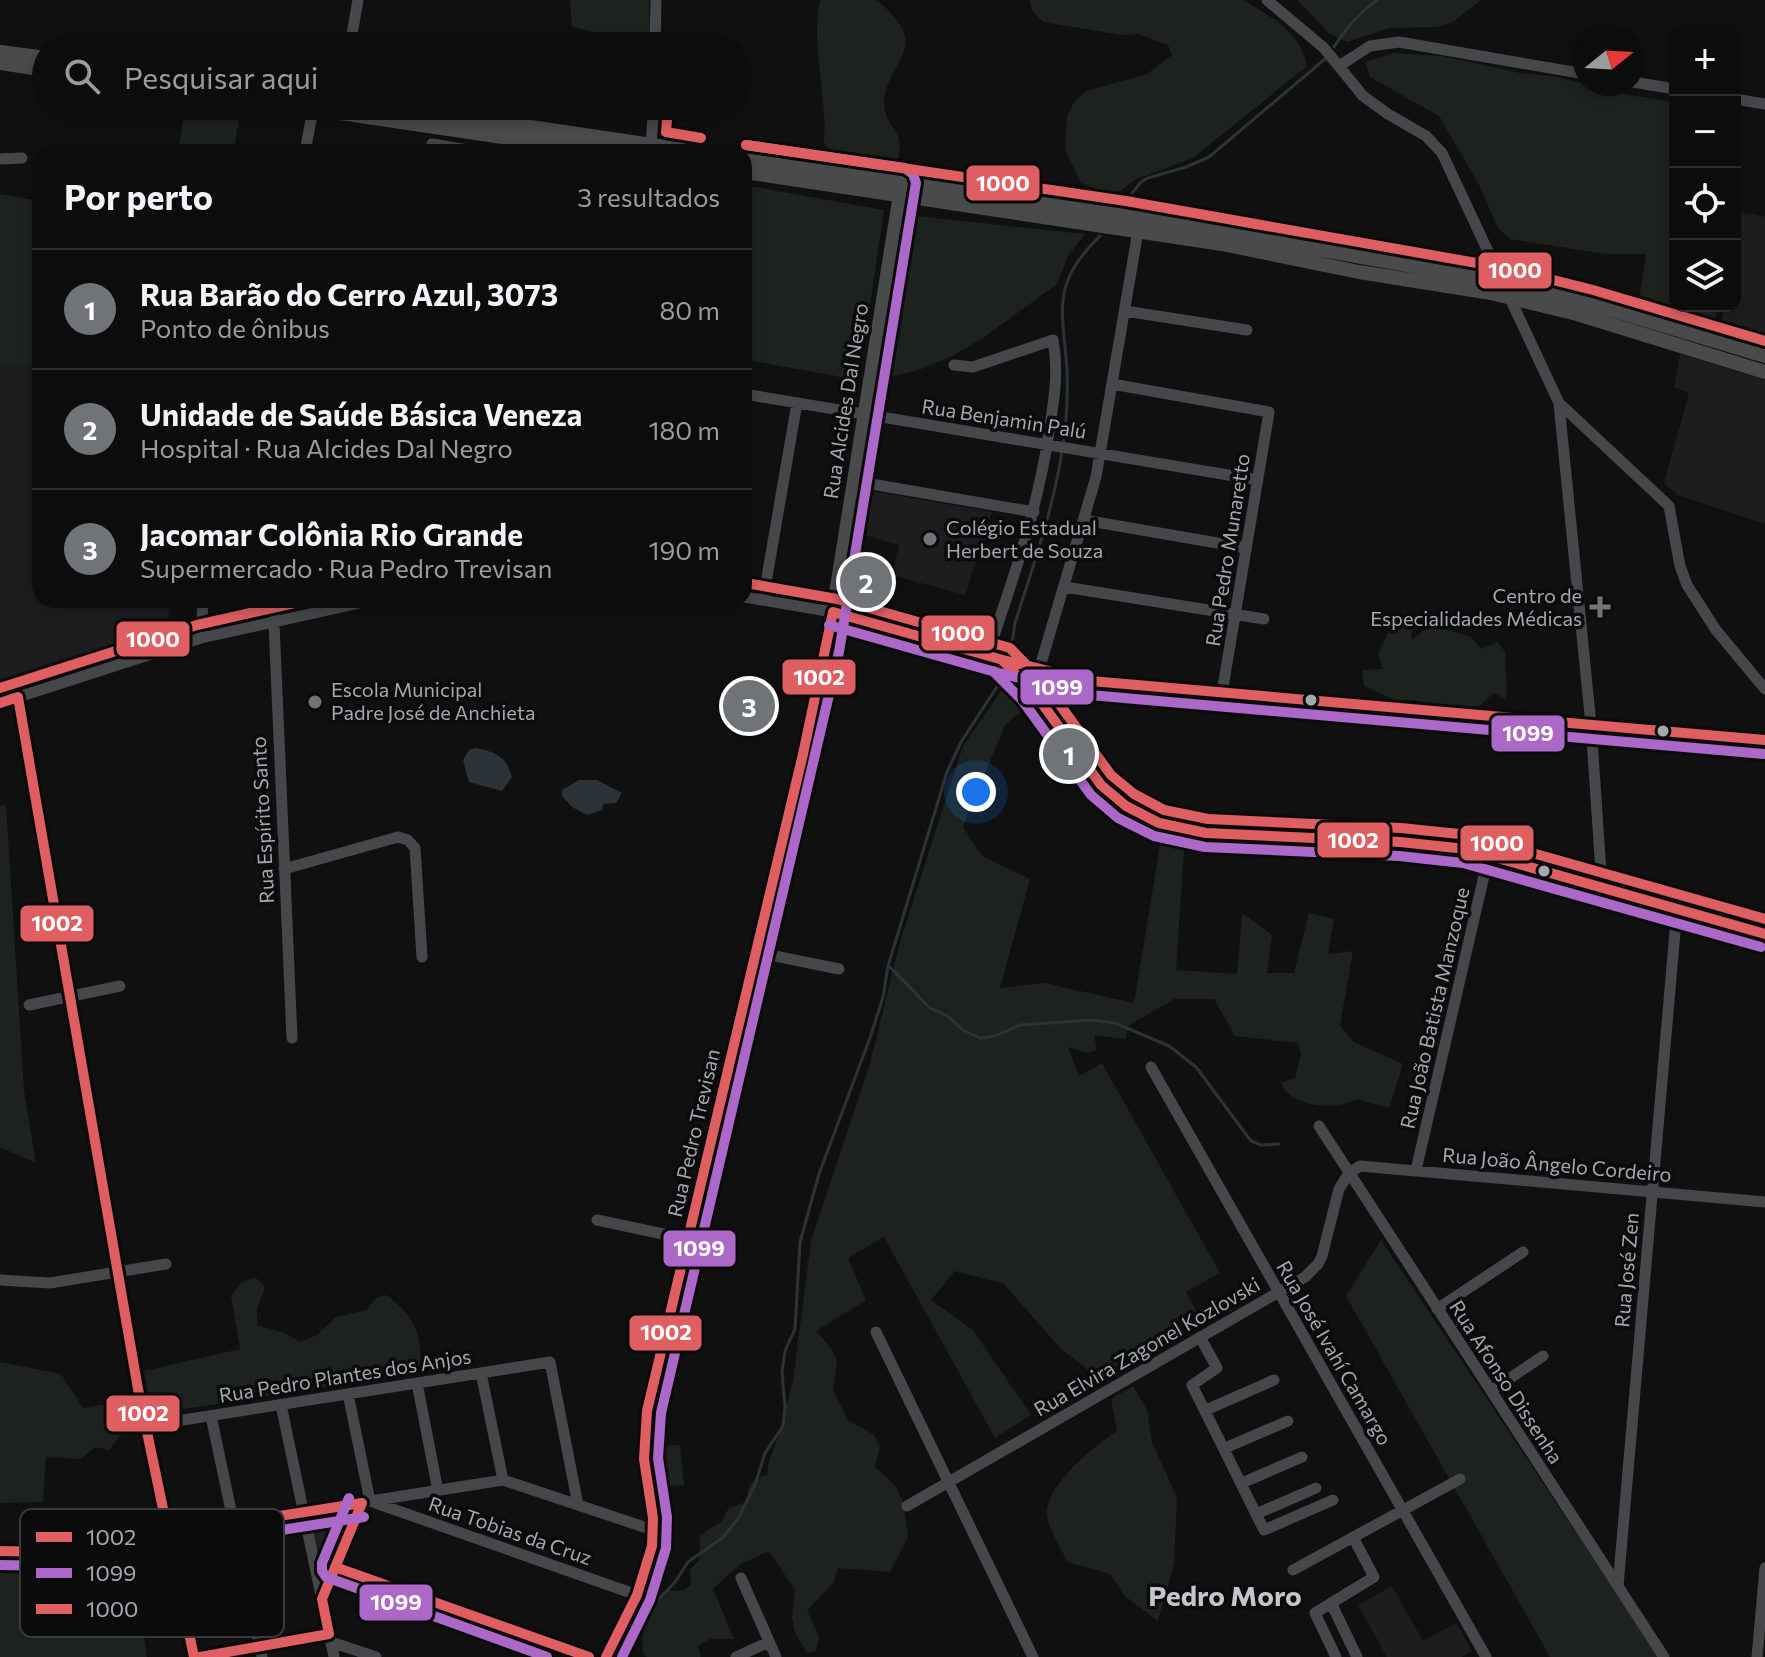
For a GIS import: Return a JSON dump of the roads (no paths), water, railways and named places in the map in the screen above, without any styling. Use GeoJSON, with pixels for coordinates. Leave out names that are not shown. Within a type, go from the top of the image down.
{"type":"FeatureCollection","features":[{"type":"Feature","properties":{"kind":"main road"},"geometry":{"type":"LineString","coordinates":[[0,52],[32,56]]}},
{"type":"Feature","properties":{"kind":"main road"},"geometry":{"type":"LineString","coordinates":[[0,63],[32,68]]}},
{"type":"Feature","properties":{"kind":"main road"},"geometry":{"type":"LineString","coordinates":[[388,120],[550,144]]}},
{"type":"Feature","properties":{"kind":"main road"},"geometry":{"type":"LineString","coordinates":[[477,120],[627,144]]}},
{"type":"Feature","properties":{"kind":"main road"},"geometry":{"type":"LineString","coordinates":[[752,161],[901,189]]}},
{"type":"Feature","properties":{"kind":"main road"},"geometry":{"type":"LineString","coordinates":[[752,173],[901,189],[1503,282],[1589,303],[1765,356]]}},
{"type":"Feature","properties":{"kind":"main road","name":"Rua Alcides Dal Negro"},"geometry":{"type":"LineString","coordinates":[[833,612],[901,189]]}},
{"type":"Feature","properties":{"kind":"main road"},"geometry":{"type":"LineString","coordinates":[[1123,222],[1138,231],[1511,297],[1765,372]]}},
{"type":"Feature","properties":{"kind":"main road"},"geometry":{"type":"LineString","coordinates":[[833,612],[1039,670],[1091,681],[1765,740]]}},
{"type":"Feature","properties":{"kind":"main road"},"geometry":{"type":"LineString","coordinates":[[1003,660],[1033,691],[1101,785],[1126,806],[1159,823],[1190,831],[1411,843],[1489,854],[1765,934]]}},
{"type":"Feature","properties":{"kind":"main road"},"geometry":{"type":"LineString","coordinates":[[1033,691],[1033,677],[1039,670]]}},
{"type":"Feature","properties":{"kind":"street"},"geometry":{"type":"LineString","coordinates":[[352,32],[358,0]]}},
{"type":"Feature","properties":{"kind":"street"},"geometry":{"type":"LineString","coordinates":[[655,32],[656,0]]}},
{"type":"Feature","properties":{"kind":"street"},"geometry":{"type":"LineString","coordinates":[[1267,0],[1324,48],[1363,96],[1426,136],[1442,153],[1559,403],[1591,725],[1602,886]]}},
{"type":"Feature","properties":{"kind":"street"},"geometry":{"type":"LineString","coordinates":[[1339,66],[1370,46],[1399,42],[1573,72]]}},
{"type":"Feature","properties":{"kind":"street"},"geometry":{"type":"LineString","coordinates":[[1645,84],[1669,88]]}},
{"type":"Feature","properties":{"kind":"street"},"geometry":{"type":"LineString","coordinates":[[1741,100],[1765,104]]}},
{"type":"Feature","properties":{"kind":"street"},"geometry":{"type":"LineString","coordinates":[[306,144],[311,120]]}},
{"type":"Feature","properties":{"kind":"street"},"geometry":{"type":"LineString","coordinates":[[652,144],[653,120]]}},
{"type":"Feature","properties":{"kind":"street"},"geometry":{"type":"LineString","coordinates":[[432,144],[435,127]]}},
{"type":"Feature","properties":{"kind":"street"},"geometry":{"type":"LineString","coordinates":[[0,159],[22,158]]}},
{"type":"Feature","properties":{"kind":"street"},"geometry":{"type":"LineString","coordinates":[[1039,670],[1101,454],[1138,231]]}},
{"type":"Feature","properties":{"kind":"street"},"geometry":{"type":"LineString","coordinates":[[1125,311],[1247,330]]}},
{"type":"Feature","properties":{"kind":"street"},"geometry":{"type":"LineString","coordinates":[[954,365],[973,367],[1053,340],[1057,374],[1051,445],[1034,512],[987,656]]}},
{"type":"Feature","properties":{"kind":"street","name":"Rua Pedro Munaretto"},"geometry":{"type":"LineString","coordinates":[[1112,384],[1269,412],[1222,693]]}},
{"type":"Feature","properties":{"kind":"street","name":"Rua Benjamin Palú"},"geometry":{"type":"LineString","coordinates":[[752,395],[1258,480]]}},
{"type":"Feature","properties":{"kind":"street"},"geometry":{"type":"LineString","coordinates":[[763,600],[797,403]]}},
{"type":"Feature","properties":{"kind":"street"},"geometry":{"type":"LineString","coordinates":[[1559,403],[1669,506],[1680,566],[1687,585],[1716,630],[1765,689]]}},
{"type":"Feature","properties":{"kind":"street"},"geometry":{"type":"LineString","coordinates":[[854,481],[1034,512]]}},
{"type":"Feature","properties":{"kind":"street"},"geometry":{"type":"LineString","coordinates":[[1084,520],[1246,548]]}},
{"type":"Feature","properties":{"kind":"street"},"geometry":{"type":"LineString","coordinates":[[1065,587],[1264,619]]}},
{"type":"Feature","properties":{"kind":"street"},"geometry":{"type":"LineString","coordinates":[[752,598],[833,612]]}},
{"type":"Feature","properties":{"kind":"street"},"geometry":{"type":"LineString","coordinates":[[201,638],[203,608]]}},
{"type":"Feature","properties":{"kind":"street","name":"Rua Espírito Santo"},"geometry":{"type":"LineString","coordinates":[[273,608],[292,1038]]}},
{"type":"Feature","properties":{"kind":"street"},"geometry":{"type":"LineString","coordinates":[[0,703],[201,638],[335,608]]}},
{"type":"Feature","properties":{"kind":"street","name":"Rua Pedro Trevisan"},"geometry":{"type":"LineString","coordinates":[[606,1657],[649,1563],[653,1530],[644,1459],[645,1425],[803,754],[833,612]]}},
{"type":"Feature","properties":{"kind":"street"},"geometry":{"type":"LineString","coordinates":[[18,697],[145,1426],[163,1509]]}},
{"type":"Feature","properties":{"kind":"street"},"geometry":{"type":"LineString","coordinates":[[284,869],[398,837],[408,840],[415,848],[422,957]]}},
{"type":"Feature","properties":{"kind":"street","name":"Rua João Batista Manzoque"},"geometry":{"type":"LineString","coordinates":[[1416,1170],[1489,854]]}},
{"type":"Feature","properties":{"kind":"street","name":"Rua José Zen"},"geometry":{"type":"LineString","coordinates":[[1618,1586],[1677,909]]}},
{"type":"Feature","properties":{"kind":"street"},"geometry":{"type":"LineString","coordinates":[[755,952],[839,969]]}},
{"type":"Feature","properties":{"kind":"street"},"geometry":{"type":"LineString","coordinates":[[29,1005],[120,986]]}},
{"type":"Feature","properties":{"kind":"street","name":"Rua José Ivahí Camargo"},"geometry":{"type":"LineString","coordinates":[[1151,1067],[1486,1657]]}},
{"type":"Feature","properties":{"kind":"street","name":"Rua Afonso Dissenha"},"geometry":{"type":"LineString","coordinates":[[1319,1126],[1664,1657]]}},
{"type":"Feature","properties":{"kind":"street","name":"Rua João Ângelo Cordeiro"},"geometry":{"type":"LineString","coordinates":[[1349,1173],[1366,1165],[1765,1202]]}},
{"type":"Feature","properties":{"kind":"street","name":"Rua Elvira Zagonel Kozlovski"},"geometry":{"type":"LineString","coordinates":[[907,1506],[1305,1277],[1318,1264],[1339,1189],[1349,1173]]}},
{"type":"Feature","properties":{"kind":"street"},"geometry":{"type":"LineString","coordinates":[[597,1220],[687,1239]]}},
{"type":"Feature","properties":{"kind":"street"},"geometry":{"type":"LineString","coordinates":[[1437,1309],[1523,1252]]}},
{"type":"Feature","properties":{"kind":"street"},"geometry":{"type":"LineString","coordinates":[[0,1280],[50,1283],[166,1264]]}},
{"type":"Feature","properties":{"kind":"street"},"geometry":{"type":"LineString","coordinates":[[876,1332],[1033,1657]]}},
{"type":"Feature","properties":{"kind":"street"},"geometry":{"type":"LineString","coordinates":[[1200,1337],[1217,1368],[1191,1384],[1265,1532],[1333,1500]]}},
{"type":"Feature","properties":{"kind":"street"},"geometry":{"type":"LineString","coordinates":[[1491,1391],[1543,1356]]}},
{"type":"Feature","properties":{"kind":"street","name":"Rua Pedro Plantes dos Anjos"},"geometry":{"type":"LineString","coordinates":[[145,1426],[550,1362],[578,1505]]}},
{"type":"Feature","properties":{"kind":"street"},"geometry":{"type":"LineString","coordinates":[[481,1373],[503,1480]]}},
{"type":"Feature","properties":{"kind":"street"},"geometry":{"type":"LineString","coordinates":[[1206,1410],[1274,1380]]}},
{"type":"Feature","properties":{"kind":"street"},"geometry":{"type":"LineString","coordinates":[[417,1383],[438,1491]]}},
{"type":"Feature","properties":{"kind":"street"},"geometry":{"type":"LineString","coordinates":[[322,1599],[366,1502],[348,1394]]}},
{"type":"Feature","properties":{"kind":"street"},"geometry":{"type":"LineString","coordinates":[[281,1405],[334,1657]]}},
{"type":"Feature","properties":{"kind":"street"},"geometry":{"type":"LineString","coordinates":[[211,1416],[231,1509]]}},
{"type":"Feature","properties":{"kind":"street"},"geometry":{"type":"LineString","coordinates":[[1225,1448],[1288,1421]]}},
{"type":"Feature","properties":{"kind":"street"},"geometry":{"type":"LineString","coordinates":[[1242,1483],[1302,1457]]}},
{"type":"Feature","properties":{"kind":"street"},"geometry":{"type":"LineString","coordinates":[[1293,1570],[1460,1479]]}},
{"type":"Feature","properties":{"kind":"street"},"geometry":{"type":"LineString","coordinates":[[284,1515],[503,1480],[653,1530]]}},
{"type":"Feature","properties":{"kind":"street"},"geometry":{"type":"LineString","coordinates":[[1256,1514],[1316,1488]]}},
{"type":"Feature","properties":{"kind":"street","name":"Rua Tobias da Cruz"},"geometry":{"type":"LineString","coordinates":[[366,1502],[637,1595]]}},
{"type":"Feature","properties":{"kind":"street"},"geometry":{"type":"LineString","coordinates":[[1336,1657],[1315,1615],[1374,1577],[1353,1537]]}},
{"type":"Feature","properties":{"kind":"street"},"geometry":{"type":"LineString","coordinates":[[0,1551],[20,1551]]}},
{"type":"Feature","properties":{"kind":"street"},"geometry":{"type":"LineString","coordinates":[[335,1567],[584,1656]]}},
{"type":"Feature","properties":{"kind":"street"},"geometry":{"type":"LineString","coordinates":[[1757,1657],[1765,1568]]}},
{"type":"Feature","properties":{"kind":"street"},"geometry":{"type":"LineString","coordinates":[[741,1578],[776,1657]]}},
{"type":"Feature","properties":{"kind":"street"},"geometry":{"type":"LineString","coordinates":[[1331,1603],[1357,1657]]}},
{"type":"Feature","properties":{"kind":"street"},"geometry":{"type":"LineString","coordinates":[[192,1637],[197,1657],[261,1652],[330,1638],[376,1657]]}},
{"type":"Feature","properties":{"kind":"street"},"geometry":{"type":"LineString","coordinates":[[736,1657],[769,1642]]}},
{"type":"Feature","properties":{"kind":"waterway"},"geometry":{"type":"LineString","coordinates":[[1334,47],[1353,21],[1378,0]]}},
{"type":"Feature","properties":{"kind":"waterway"},"geometry":{"type":"LineString","coordinates":[[1125,202],[1148,178],[1209,157],[1325,59]]}},
{"type":"Feature","properties":{"kind":"waterway"},"geometry":{"type":"LineString","coordinates":[[1011,650],[1015,623],[1041,541],[1063,447],[1067,382],[1063,298],[1073,269],[1100,236]]}},
{"type":"Feature","properties":{"kind":"waterway"},"geometry":{"type":"LineString","coordinates":[[622,1657],[648,1611],[675,1582],[688,1562],[722,1538],[738,1519],[755,1485],[765,1453],[783,1426],[782,1372],[785,1351],[795,1329],[800,1242],[819,1174],[871,1035],[883,997],[888,966],[947,772],[961,742],[1004,676]]}},
{"type":"Feature","properties":{"kind":"waterway"},"geometry":{"type":"LineString","coordinates":[[890,967],[930,1008],[980,1038],[995,1036],[1020,1025],[1094,1020],[1115,1023],[1169,1046],[1196,1067],[1251,1141],[1261,1145],[1279,1144]]}},
{"type":"Feature","properties":{"kind":"place","name":"Colégio Estadual Herbert de Souza"},"geometry":{"type":"Point","coordinates":[930,539]}},
{"type":"Feature","properties":{"kind":"place","name":"Unidade de Saúde Básica Veneza"},"geometry":{"type":"Point","coordinates":[866,582]}},
{"type":"Feature","properties":{"kind":"place","name":"Centro de Especialidades Médicas"},"geometry":{"type":"Point","coordinates":[1600,607]}},
{"type":"Feature","properties":{"kind":"place","name":"Escola Municipal Padre José de Anchieta"},"geometry":{"type":"Point","coordinates":[315,702]}},
{"type":"Feature","properties":{"kind":"place","name":"Jacomar Colônia Rio Grande"},"geometry":{"type":"Point","coordinates":[749,706]}},
{"type":"Feature","properties":{"kind":"place","name":"Rua Barão do Cerro Azul, 3073"},"geometry":{"type":"Point","coordinates":[1069,754]}},
{"type":"Feature","properties":{"kind":"district","name":"Pedro Moro"},"geometry":{"type":"Point","coordinates":[1225,1596]}}]}
